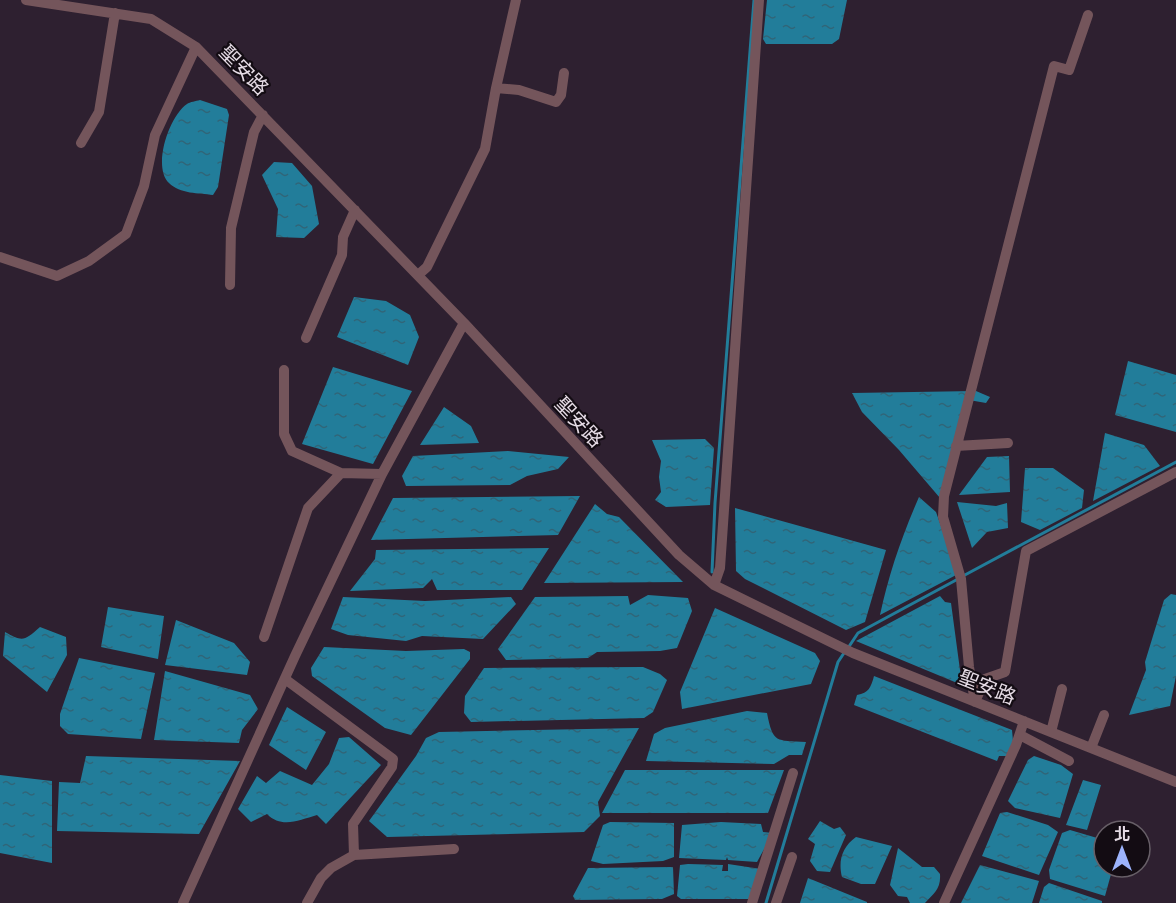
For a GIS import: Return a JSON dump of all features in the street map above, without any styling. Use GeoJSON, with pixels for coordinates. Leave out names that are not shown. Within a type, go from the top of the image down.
{"type":"FeatureCollection","features":[{"type":"Feature","properties":{"kind":"street","name":"聖安路"},"geometry":{"type":"LineString","coordinates":[[27,0],[151,19],[196,47],[464,323],[679,555],[714,585],[853,653],[1176,782]]}},
{"type":"Feature","properties":{"kind":"street"},"geometry":{"type":"LineString","coordinates":[[418,275],[427,267],[485,149],[516,0]]}},
{"type":"Feature","properties":{"kind":"street"},"geometry":{"type":"LineString","coordinates":[[714,585],[720,568],[759,0]]}},
{"type":"Feature","properties":{"kind":"street"},"geometry":{"type":"LineString","coordinates":[[81,143],[99,112],[115,13]]}},
{"type":"Feature","properties":{"kind":"street"},"geometry":{"type":"LineString","coordinates":[[975,702],[969,668],[961,579],[943,517],[944,496],[1054,66],[1068,70],[1088,15]]}},
{"type":"Feature","properties":{"kind":"street"},"geometry":{"type":"LineString","coordinates":[[0,257],[57,276],[89,261],[126,234],[144,186],[155,135],[196,47]]}},
{"type":"Feature","properties":{"kind":"street"},"geometry":{"type":"LineString","coordinates":[[496,88],[519,90],[556,102],[561,95],[564,73]]}},
{"type":"Feature","properties":{"kind":"street"},"geometry":{"type":"LineString","coordinates":[[230,285],[231,228],[254,132],[263,115]]}},
{"type":"Feature","properties":{"kind":"street"},"geometry":{"type":"LineString","coordinates":[[306,338],[342,255],[343,237],[355,210]]}},
{"type":"Feature","properties":{"kind":"street"},"geometry":{"type":"LineString","coordinates":[[183,903],[382,474],[464,323]]}},
{"type":"Feature","properties":{"kind":"street"},"geometry":{"type":"LineString","coordinates":[[284,370],[284,434],[292,451],[341,473],[382,474]]}},
{"type":"Feature","properties":{"kind":"street"},"geometry":{"type":"LineString","coordinates":[[956,446],[1008,443]]}},
{"type":"Feature","properties":{"kind":"street"},"geometry":{"type":"LineString","coordinates":[[975,702],[985,679],[1005,672],[1026,551],[1176,472]]}},
{"type":"Feature","properties":{"kind":"street"},"geometry":{"type":"LineString","coordinates":[[264,638],[308,508],[341,473]]}},
{"type":"Feature","properties":{"kind":"street"},"geometry":{"type":"LineString","coordinates":[[285,679],[393,759],[392,767],[353,825],[354,855]]}},
{"type":"Feature","properties":{"kind":"street"},"geometry":{"type":"LineString","coordinates":[[1051,732],[1062,689]]}},
{"type":"Feature","properties":{"kind":"street"},"geometry":{"type":"LineString","coordinates":[[1091,748],[1104,715]]}},
{"type":"Feature","properties":{"kind":"street"},"geometry":{"type":"LineString","coordinates":[[944,903],[1020,735],[1024,721]]}},
{"type":"Feature","properties":{"kind":"street"},"geometry":{"type":"LineString","coordinates":[[1020,735],[1069,761]]}},
{"type":"Feature","properties":{"kind":"street"},"geometry":{"type":"LineString","coordinates":[[752,903],[793,773]]}},
{"type":"Feature","properties":{"kind":"street"},"geometry":{"type":"LineString","coordinates":[[307,903],[321,878],[330,868],[354,855],[454,849]]}},
{"type":"Feature","properties":{"kind":"street"},"geometry":{"type":"LineString","coordinates":[[777,903],[792,857]]}},
{"type":"Feature","properties":{"kind":"water"},"geometry":{"type":"Polygon","coordinates":[[[767,0],[847,0],[839,39],[832,44],[766,44],[763,39],[767,0]]]}},
{"type":"Feature","properties":{"kind":"water"},"geometry":{"type":"Polygon","coordinates":[[[200,100],[227,109],[229,115],[218,187],[213,195],[173,187],[164,176],[162,166],[165,142],[174,119],[187,104],[200,100]]]}},
{"type":"Feature","properties":{"kind":"water"},"geometry":{"type":"Polygon","coordinates":[[[274,162],[292,163],[312,186],[319,224],[304,238],[276,237],[278,209],[262,175],[274,162]]]}},
{"type":"Feature","properties":{"kind":"water"},"geometry":{"type":"Polygon","coordinates":[[[354,297],[386,301],[410,315],[419,337],[408,365],[337,337],[354,297]]]}},
{"type":"Feature","properties":{"kind":"water"},"geometry":{"type":"Polygon","coordinates":[[[1128,361],[1176,375],[1176,432],[1115,415],[1128,361]]]}},
{"type":"Feature","properties":{"kind":"water"},"geometry":{"type":"Polygon","coordinates":[[[333,367],[412,391],[373,464],[302,444],[333,367]]]}},
{"type":"Feature","properties":{"kind":"water"},"geometry":{"type":"Polygon","coordinates":[[[976,391],[990,397],[986,403],[969,400],[940,498],[899,450],[862,412],[852,393],[976,391]]]}},
{"type":"Feature","properties":{"kind":"water"},"geometry":{"type":"Polygon","coordinates":[[[444,407],[471,426],[479,443],[420,445],[444,407]]]}},
{"type":"Feature","properties":{"kind":"water"},"geometry":{"type":"Polygon","coordinates":[[[1105,433],[1144,445],[1160,466],[1093,501],[1105,433]]]}},
{"type":"Feature","properties":{"kind":"water"},"geometry":{"type":"Polygon","coordinates":[[[705,439],[714,448],[710,505],[666,507],[655,500],[661,492],[659,477],[661,461],[652,440],[705,439]]]}},
{"type":"Feature","properties":{"kind":"water"},"geometry":{"type":"Polygon","coordinates":[[[508,451],[569,457],[558,469],[527,476],[510,485],[406,486],[402,476],[413,456],[508,451]]]}},
{"type":"Feature","properties":{"kind":"water"},"geometry":{"type":"Polygon","coordinates":[[[1009,456],[1010,492],[959,495],[987,457],[1009,456]]]}},
{"type":"Feature","properties":{"kind":"water"},"geometry":{"type":"Polygon","coordinates":[[[1025,468],[1053,468],[1084,490],[1082,508],[1040,530],[1021,522],[1025,468]]]}},
{"type":"Feature","properties":{"kind":"water"},"geometry":{"type":"Polygon","coordinates":[[[580,496],[558,535],[371,540],[393,498],[580,496]]]}},
{"type":"Feature","properties":{"kind":"water"},"geometry":{"type":"Polygon","coordinates":[[[919,497],[936,512],[958,574],[880,615],[896,555],[919,497]]]}},
{"type":"Feature","properties":{"kind":"water"},"geometry":{"type":"Polygon","coordinates":[[[957,502],[996,506],[1007,503],[1008,528],[987,532],[972,548],[957,502]]]}},
{"type":"Feature","properties":{"kind":"water"},"geometry":{"type":"Polygon","coordinates":[[[595,504],[607,514],[619,517],[683,582],[544,583],[595,504]]]}},
{"type":"Feature","properties":{"kind":"water"},"geometry":{"type":"Polygon","coordinates":[[[735,508],[886,550],[865,622],[846,630],[745,579],[736,571],[735,508]]]}},
{"type":"Feature","properties":{"kind":"water"},"geometry":{"type":"Polygon","coordinates":[[[549,548],[522,590],[437,590],[432,579],[423,588],[350,591],[375,559],[376,550],[549,548]]]}},
{"type":"Feature","properties":{"kind":"water"},"geometry":{"type":"Polygon","coordinates":[[[1171,594],[1176,595],[1176,676],[1170,706],[1129,715],[1146,670],[1145,662],[1164,600],[1171,594]]]}},
{"type":"Feature","properties":{"kind":"water"},"geometry":{"type":"Polygon","coordinates":[[[648,595],[688,598],[692,611],[677,648],[660,651],[597,652],[588,658],[506,660],[498,649],[535,597],[628,596],[630,605],[648,595]]]}},
{"type":"Feature","properties":{"kind":"water"},"geometry":{"type":"Polygon","coordinates":[[[940,596],[945,602],[951,603],[962,685],[856,641],[940,596]]]}},
{"type":"Feature","properties":{"kind":"water"},"geometry":{"type":"Polygon","coordinates":[[[343,597],[425,601],[511,597],[516,604],[483,639],[422,636],[406,641],[348,635],[331,629],[343,597]]]}},
{"type":"Feature","properties":{"kind":"water"},"geometry":{"type":"Polygon","coordinates":[[[108,607],[164,616],[158,659],[101,647],[108,607]]]}},
{"type":"Feature","properties":{"kind":"water"},"geometry":{"type":"Polygon","coordinates":[[[715,608],[815,653],[820,661],[811,684],[682,709],[680,692],[715,608]]]}},
{"type":"Feature","properties":{"kind":"water"},"geometry":{"type":"Polygon","coordinates":[[[176,620],[234,643],[250,662],[247,675],[165,665],[176,620]]]}},
{"type":"Feature","properties":{"kind":"water"},"geometry":{"type":"Polygon","coordinates":[[[40,627],[66,637],[67,655],[47,692],[3,656],[5,632],[20,639],[27,637],[40,627]]]}},
{"type":"Feature","properties":{"kind":"water"},"geometry":{"type":"Polygon","coordinates":[[[324,647],[406,651],[464,649],[470,652],[470,659],[411,735],[385,728],[312,676],[311,668],[324,647]]]}},
{"type":"Feature","properties":{"kind":"water"},"geometry":{"type":"Polygon","coordinates":[[[79,658],[155,673],[141,739],[68,734],[60,726],[60,714],[79,658]]]}},
{"type":"Feature","properties":{"kind":"water"},"geometry":{"type":"Polygon","coordinates":[[[643,667],[660,674],[667,680],[653,712],[644,718],[471,722],[464,713],[465,696],[484,668],[643,667]]]}},
{"type":"Feature","properties":{"kind":"water"},"geometry":{"type":"Polygon","coordinates":[[[165,671],[250,695],[258,709],[242,730],[239,743],[154,740],[165,671]]]}},
{"type":"Feature","properties":{"kind":"water"},"geometry":{"type":"Polygon","coordinates":[[[874,676],[1012,730],[1013,741],[1008,756],[999,756],[997,761],[854,705],[857,695],[869,689],[874,676]]]}},
{"type":"Feature","properties":{"kind":"water"},"geometry":{"type":"Polygon","coordinates":[[[287,707],[326,732],[306,770],[269,745],[287,707]]]}},
{"type":"Feature","properties":{"kind":"water"},"geometry":{"type":"Polygon","coordinates":[[[747,711],[767,713],[771,730],[778,738],[806,742],[802,755],[789,755],[774,764],[646,761],[654,734],[665,728],[747,711]]]}},
{"type":"Feature","properties":{"kind":"water"},"geometry":{"type":"Polygon","coordinates":[[[639,728],[598,802],[600,816],[584,832],[387,837],[369,821],[416,756],[426,738],[439,732],[639,728]]]}},
{"type":"Feature","properties":{"kind":"water"},"geometry":{"type":"Polygon","coordinates":[[[349,737],[381,765],[326,824],[317,815],[285,822],[273,819],[267,814],[251,822],[238,809],[257,776],[266,783],[280,771],[312,785],[329,764],[339,738],[349,737]]]}},
{"type":"Feature","properties":{"kind":"water"},"geometry":{"type":"Polygon","coordinates":[[[86,756],[240,761],[199,834],[57,831],[59,782],[80,783],[86,756]]]}},
{"type":"Feature","properties":{"kind":"water"},"geometry":{"type":"Polygon","coordinates":[[[1034,756],[1061,765],[1073,774],[1060,818],[1015,808],[1008,801],[1028,760],[1034,756]]]}},
{"type":"Feature","properties":{"kind":"water"},"geometry":{"type":"Polygon","coordinates":[[[625,770],[784,770],[768,813],[602,813],[625,770]]]}},
{"type":"Feature","properties":{"kind":"water"},"geometry":{"type":"Polygon","coordinates":[[[0,775],[52,781],[52,863],[0,853],[0,775]]]}},
{"type":"Feature","properties":{"kind":"water"},"geometry":{"type":"Polygon","coordinates":[[[1083,780],[1101,785],[1087,830],[1066,825],[1083,780]]]}},
{"type":"Feature","properties":{"kind":"water"},"geometry":{"type":"Polygon","coordinates":[[[1007,812],[1048,825],[1058,832],[1039,875],[982,856],[1000,813],[1007,812]]]}},
{"type":"Feature","properties":{"kind":"water"},"geometry":{"type":"Polygon","coordinates":[[[820,821],[834,829],[840,827],[846,835],[830,872],[817,871],[810,861],[815,844],[808,839],[820,821]]]}},
{"type":"Feature","properties":{"kind":"water"},"geometry":{"type":"Polygon","coordinates":[[[610,822],[674,823],[674,857],[663,861],[603,864],[591,861],[603,825],[610,822]]]}},
{"type":"Feature","properties":{"kind":"water"},"geometry":{"type":"Polygon","coordinates":[[[721,822],[761,824],[763,832],[773,833],[757,862],[728,860],[727,857],[726,860],[679,858],[682,825],[721,822]]]}},
{"type":"Feature","properties":{"kind":"water"},"geometry":{"type":"Polygon","coordinates":[[[1070,830],[1092,836],[1092,879],[1110,879],[1105,896],[1050,879],[1049,870],[1062,833],[1070,830]]]}},
{"type":"Feature","properties":{"kind":"water"},"geometry":{"type":"Polygon","coordinates":[[[856,837],[892,846],[875,884],[861,884],[842,877],[842,855],[847,845],[856,837]]]}},
{"type":"Feature","properties":{"kind":"water"},"geometry":{"type":"Polygon","coordinates":[[[898,848],[922,867],[934,867],[940,874],[938,887],[925,903],[910,903],[907,897],[898,896],[890,885],[898,848]]]}},
{"type":"Feature","properties":{"kind":"water"},"geometry":{"type":"Polygon","coordinates":[[[728,864],[761,869],[752,899],[681,899],[677,896],[680,865],[723,865],[722,871],[728,871],[728,864]]]}},
{"type":"Feature","properties":{"kind":"water"},"geometry":{"type":"Polygon","coordinates":[[[980,865],[1039,881],[1032,903],[961,903],[980,865]]]}},
{"type":"Feature","properties":{"kind":"water"},"geometry":{"type":"Polygon","coordinates":[[[673,867],[674,894],[662,899],[575,900],[573,896],[588,868],[673,867]]]}},
{"type":"Feature","properties":{"kind":"water"},"geometry":{"type":"Polygon","coordinates":[[[808,878],[867,902],[867,903],[800,903],[808,878]]]}},
{"type":"Feature","properties":{"kind":"water"},"geometry":{"type":"Polygon","coordinates":[[[1049,883],[1102,901],[1102,903],[1039,903],[1044,887],[1049,883]]]}},
{"type":"Feature","properties":{"kind":"waterway"},"geometry":{"type":"LineString","coordinates":[[712,572],[715,503],[754,0]]}},
{"type":"Feature","properties":{"kind":"waterway"},"geometry":{"type":"LineString","coordinates":[[963,576],[1176,462]]}},
{"type":"Feature","properties":{"kind":"waterway"},"geometry":{"type":"LineString","coordinates":[[848,648],[858,633],[958,579]]}},
{"type":"Feature","properties":{"kind":"waterway"},"geometry":{"type":"LineString","coordinates":[[766,903],[838,662],[844,653]]}}]}
